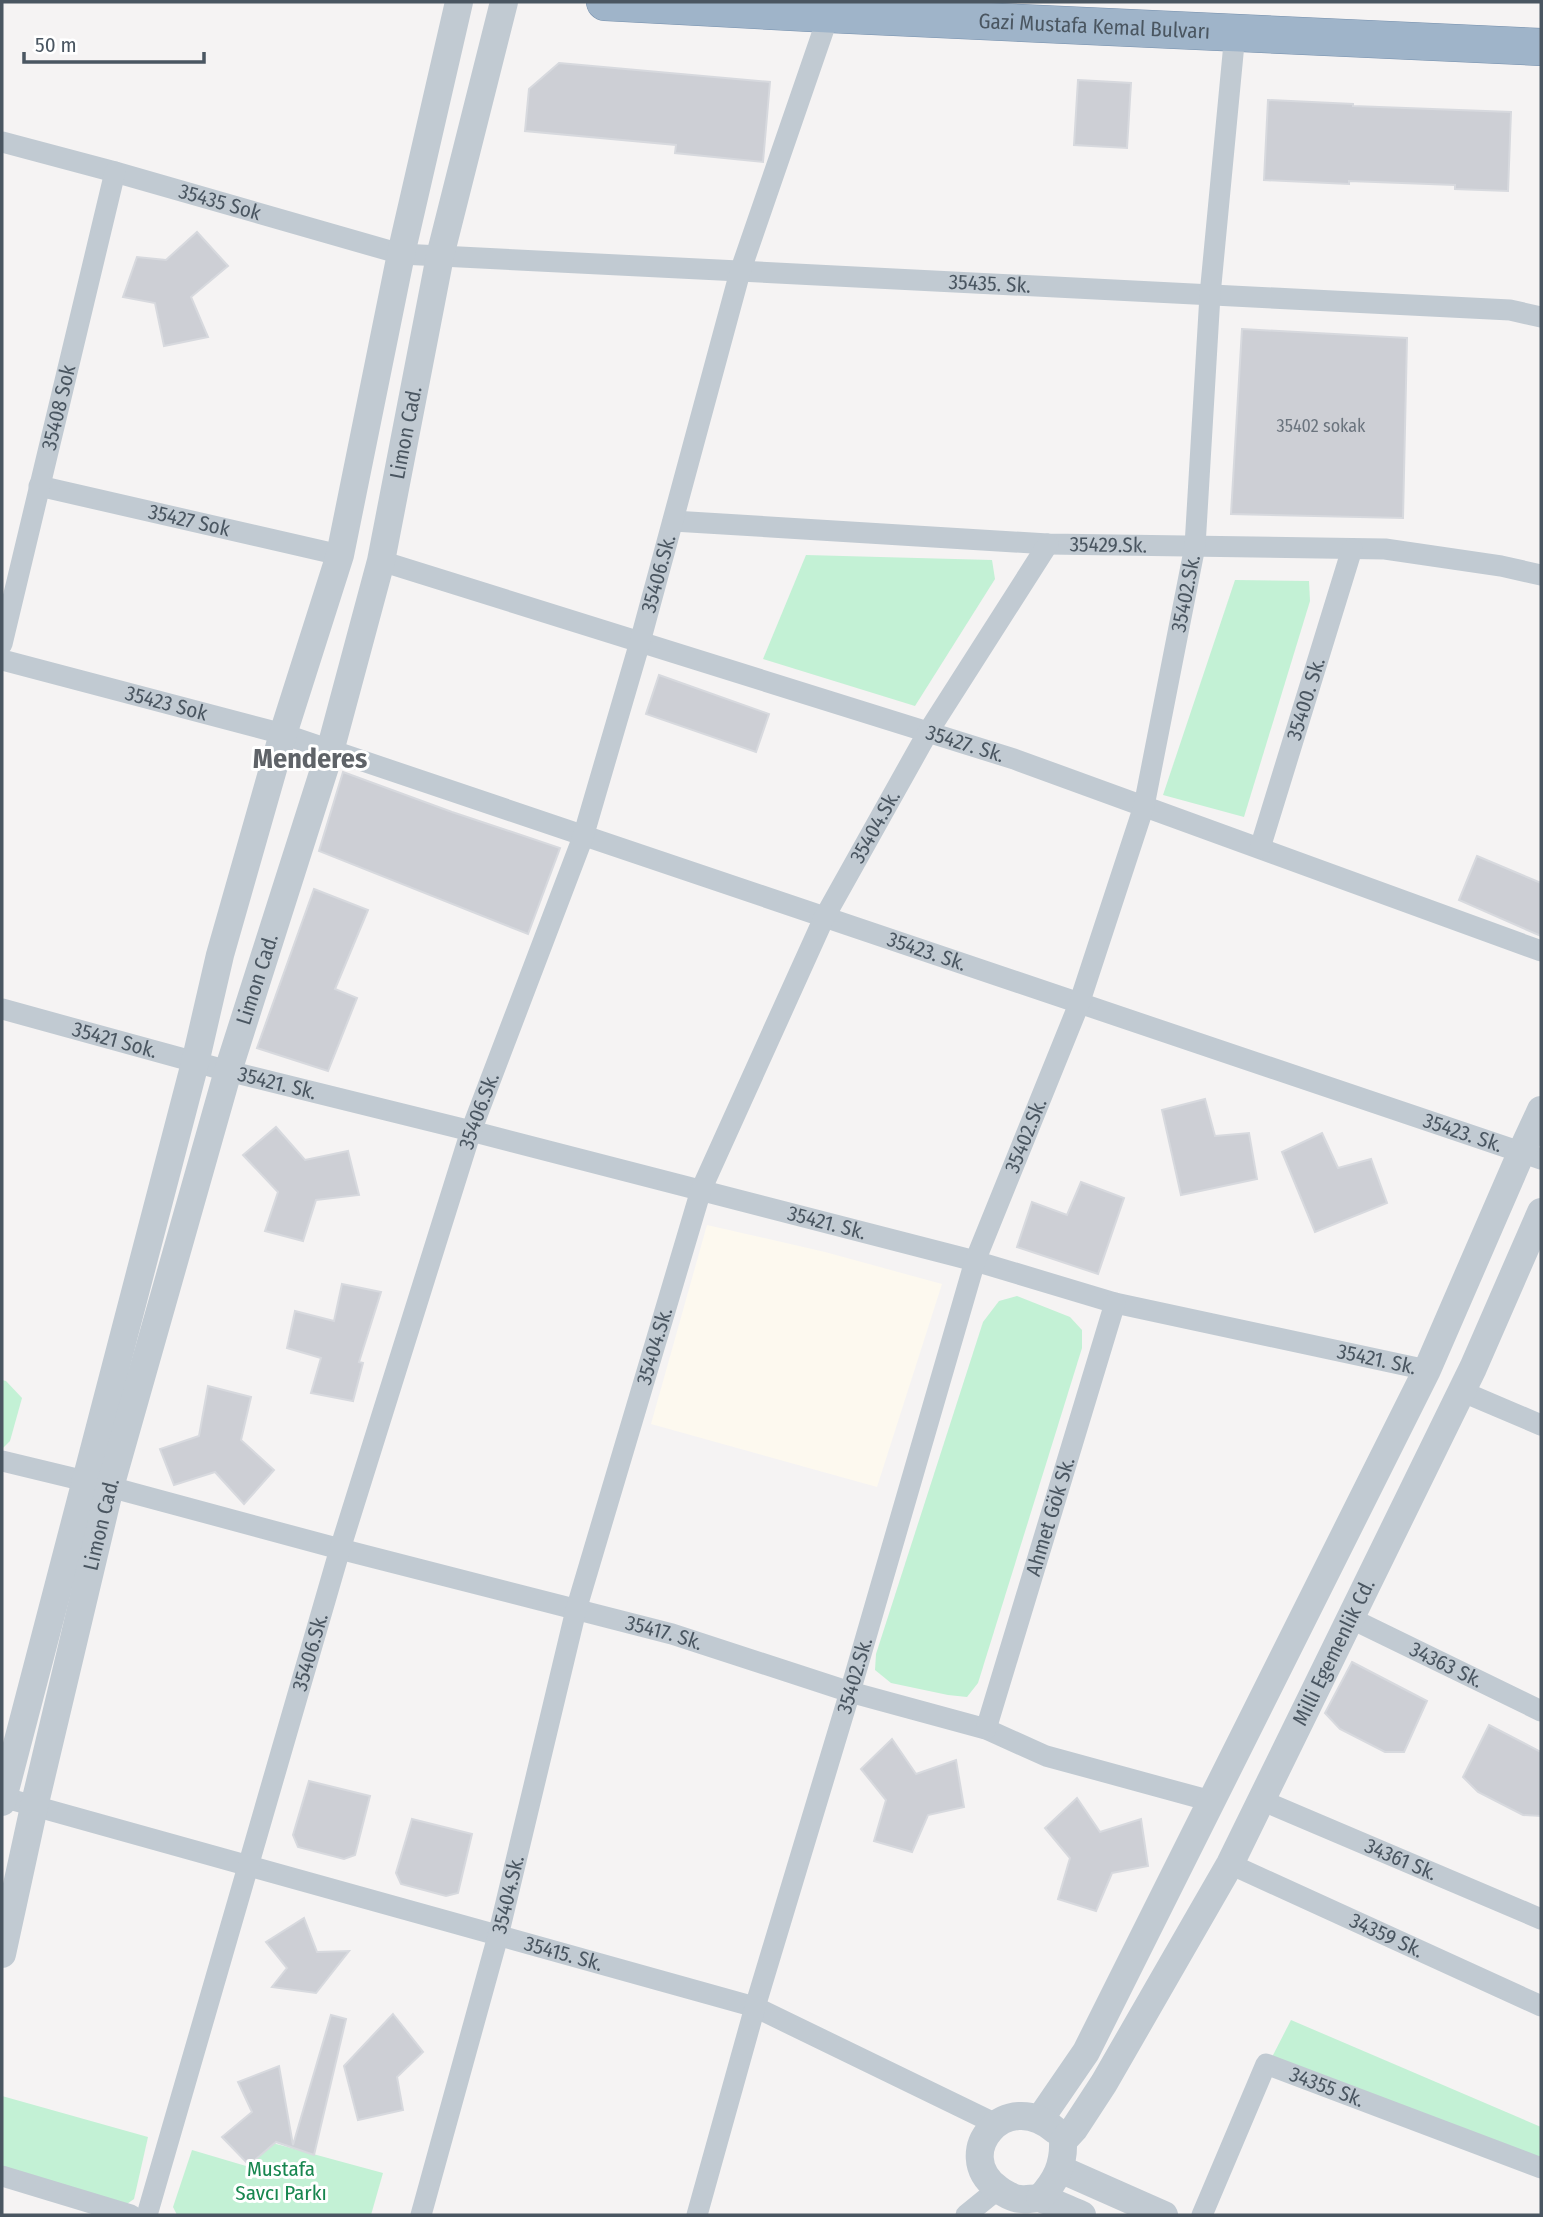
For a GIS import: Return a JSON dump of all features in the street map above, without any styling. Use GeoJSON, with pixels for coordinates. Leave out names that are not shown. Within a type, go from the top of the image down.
{"type":"FeatureCollection","features":[{"type":"Feature","properties":{"kind":"highway","name":"Gazi Mustafa Kemal Bulvarı"},"geometry":{"type":"LineString","coordinates":[[605,2],[1541,47]]}},
{"type":"Feature","properties":{"kind":"street","name":"Limon Cad."},"geometry":{"type":"LineString","coordinates":[[2,1954],[98,1484],[220,956],[284,734],[340,555],[401,254],[459,2]]}},
{"type":"Feature","properties":{"kind":"street","name":"Limon Cad."},"geometry":{"type":"LineString","coordinates":[[2,1799],[98,1484],[330,751],[381,561],[440,256],[504,2]]}},
{"type":"Feature","properties":{"kind":"street","name":"35406.Sk."},"geometry":{"type":"LineString","coordinates":[[147,2215],[341,1549],[471,1131],[583,836],[640,642],[740,272],[829,14]]}},
{"type":"Feature","properties":{"kind":"street","name":"35402.Sk."},"geometry":{"type":"LineString","coordinates":[[697,2215],[755,2007],[975,1261],[1079,1004],[1144,806],[1195,546],[1210,295],[1235,33]]}},
{"type":"Feature","properties":{"kind":"street","name":"35435 Sok"},"geometry":{"type":"LineString","coordinates":[[2,142],[401,254],[440,256]]}},
{"type":"Feature","properties":{"kind":"street","name":"35408 Sok"},"geometry":{"type":"LineString","coordinates":[[2,644],[115,172]]}},
{"type":"Feature","properties":{"kind":"street","name":"35435. Sk."},"geometry":{"type":"LineString","coordinates":[[440,256],[1510,310],[1541,317]]}},
{"type":"Feature","properties":{"kind":"street","name":"35427 Sok"},"geometry":{"type":"LineString","coordinates":[[39,486],[340,555]]}},
{"type":"Feature","properties":{"kind":"street","name":"35429.Sk."},"geometry":{"type":"LineString","coordinates":[[673,521],[1048,544],[1385,549],[1501,566],[1541,575]]}},
{"type":"Feature","properties":{"kind":"street","name":"35404.Sk."},"geometry":{"type":"LineString","coordinates":[[421,2215],[498,1936],[576,1610],[701,1190],[824,918],[928,732],[1048,544]]}},
{"type":"Feature","properties":{"kind":"street","name":"35400. Sk."},"geometry":{"type":"LineString","coordinates":[[1261,848],[1352,549]]}},
{"type":"Feature","properties":{"kind":"street","name":"35427. Sk."},"geometry":{"type":"LineString","coordinates":[[381,561],[1014,759],[1541,951]]}},
{"type":"Feature","properties":{"kind":"street","name":"35423 Sok"},"geometry":{"type":"LineString","coordinates":[[2,660],[284,734],[330,751]]}},
{"type":"Feature","properties":{"kind":"street","name":"35423. Sk."},"geometry":{"type":"LineString","coordinates":[[330,751],[1531,1155]]}},
{"type":"Feature","properties":{"kind":"street","name":"35421 Sok."},"geometry":{"type":"LineString","coordinates":[[2,1009],[228,1071]]}},
{"type":"Feature","properties":{"kind":"street","name":"35421. Sk."},"geometry":{"type":"LineString","coordinates":[[228,1071],[975,1261],[1115,1303],[1427,1370]]}},
{"type":"Feature","properties":{"kind":"street"},"geometry":{"type":"LineString","coordinates":[[1040,2119],[1086,2052],[1427,1370],[1531,1155],[1541,1110]]}},
{"type":"Feature","properties":{"kind":"street","name":"Milli Egemenlik Cd."},"geometry":{"type":"LineString","coordinates":[[1063,2141],[1074,2129],[1104,2082],[1230,1864],[1461,1391],[1541,1212]]}},
{"type":"Feature","properties":{"kind":"street","name":"Ahmet Gök Sk."},"geometry":{"type":"LineString","coordinates":[[986,1729],[1115,1303]]}},
{"type":"Feature","properties":{"kind":"street"},"geometry":{"type":"LineString","coordinates":[[1461,1391],[1541,1425]]}},
{"type":"Feature","properties":{"kind":"street","name":"35417. Sk."},"geometry":{"type":"LineString","coordinates":[[2,1461],[672,1634],[850,1692],[986,1729],[1046,1756],[1212,1801]]}},
{"type":"Feature","properties":{"kind":"street","name":"34363 Sk."},"geometry":{"type":"LineString","coordinates":[[1350,1618],[1541,1711]]}},
{"type":"Feature","properties":{"kind":"street","name":"35415. Sk."},"geometry":{"type":"LineString","coordinates":[[2,1799],[755,2007],[996,2124]]}},
{"type":"Feature","properties":{"kind":"street","name":"34361 Sk."},"geometry":{"type":"LineString","coordinates":[[1261,1800],[1541,1919]]}},
{"type":"Feature","properties":{"kind":"street","name":"34359 Sk."},"geometry":{"type":"LineString","coordinates":[[1230,1864],[1541,2006]]}},
{"type":"Feature","properties":{"kind":"street","name":"34355 Sk."},"geometry":{"type":"LineString","coordinates":[[1202,2215],[1266,2064],[1541,2168]]}},
{"type":"Feature","properties":{"kind":"street"},"geometry":{"type":"LineString","coordinates":[[1040,2198],[1053,2184],[1060,2169],[1063,2141],[1054,2129],[1040,2119],[1010,2116],[996,2124],[985,2135],[980,2150],[981,2166],[988,2180],[1018,2200],[1040,2198],[1082,2215]]}},
{"type":"Feature","properties":{"kind":"street"},"geometry":{"type":"LineString","coordinates":[[1060,2169],[1164,2215]]}},
{"type":"Feature","properties":{"kind":"street"},"geometry":{"type":"LineString","coordinates":[[2,2176],[131,2215]]}},
{"type":"Feature","properties":{"kind":"street"},"geometry":{"type":"LineString","coordinates":[[966,2215],[998,2189]]}},
{"type":"Feature","properties":{"kind":"shaded area"},"geometry":{"type":"Polygon","coordinates":[[[707,1225],[825,1252],[942,1284],[877,1487],[651,1424],[707,1225]]]}},
{"type":"Feature","properties":{"kind":"green space"},"geometry":{"type":"Polygon","coordinates":[[[806,555],[992,560],[995,579],[915,706],[763,659],[806,555]]]}},
{"type":"Feature","properties":{"kind":"green space"},"geometry":{"type":"Polygon","coordinates":[[[1235,580],[1309,581],[1310,601],[1244,817],[1163,795],[1235,580]]]}},
{"type":"Feature","properties":{"kind":"green space"},"geometry":{"type":"Polygon","coordinates":[[[1017,1296],[1070,1317],[1082,1330],[1082,1348],[978,1683],[967,1697],[891,1683],[875,1670],[876,1654],[983,1322],[999,1301],[1017,1296]]]}},
{"type":"Feature","properties":{"kind":"green space"},"geometry":{"type":"Polygon","coordinates":[[[2,1380],[22,1398],[10,1441],[2,1449],[2,1380]]]}},
{"type":"Feature","properties":{"kind":"green space"},"geometry":{"type":"Polygon","coordinates":[[[1291,2020],[1541,2127],[1541,2164],[1269,2063],[1291,2020]]]}},
{"type":"Feature","properties":{"kind":"green space"},"geometry":{"type":"Polygon","coordinates":[[[2,2096],[148,2137],[134,2199],[121,2208],[2,2173],[2,2096]]]}},
{"type":"Feature","properties":{"kind":"green space","name":"Mustafa Savcı Parkı"},"geometry":{"type":"Polygon","coordinates":[[[269,2142],[383,2173],[371,2215],[177,2215],[173,2207],[192,2150],[246,2166],[269,2142]]]}},
{"type":"Feature","properties":{"kind":"building"},"geometry":{"type":"Polygon","coordinates":[[[559,63],[770,82],[763,162],[675,153],[676,145],[525,131],[529,89],[559,63]]]}},
{"type":"Feature","properties":{"kind":"building"},"geometry":{"type":"Polygon","coordinates":[[[1078,80],[1131,83],[1127,148],[1074,145],[1078,80]]]}},
{"type":"Feature","properties":{"kind":"building"},"geometry":{"type":"Polygon","coordinates":[[[1268,100],[1511,112],[1508,191],[1455,189],[1455,185],[1264,180],[1268,100]]]}},
{"type":"Feature","properties":{"kind":"building"},"geometry":{"type":"Polygon","coordinates":[[[197,232],[228,266],[191,297],[208,337],[164,346],[155,303],[123,297],[137,257],[166,260],[197,232]]]}},
{"type":"Feature","properties":{"kind":"building"},"geometry":{"type":"Polygon","coordinates":[[[1242,329],[1407,338],[1403,518],[1231,514],[1242,329]]]}},
{"type":"Feature","properties":{"kind":"building"},"geometry":{"type":"Polygon","coordinates":[[[659,675],[769,714],[756,752],[646,714],[659,675]]]}},
{"type":"Feature","properties":{"kind":"building"},"geometry":{"type":"Polygon","coordinates":[[[343,772],[560,848],[528,934],[319,851],[343,772]]]}},
{"type":"Feature","properties":{"kind":"building"},"geometry":{"type":"Polygon","coordinates":[[[1477,856],[1541,883],[1541,936],[1459,900],[1477,856]]]}},
{"type":"Feature","properties":{"kind":"building"},"geometry":{"type":"Polygon","coordinates":[[[314,889],[368,910],[335,989],[357,998],[328,1071],[257,1048],[314,889]]]}},
{"type":"Feature","properties":{"kind":"building"},"geometry":{"type":"Polygon","coordinates":[[[1205,1099],[1215,1136],[1249,1133],[1257,1179],[1181,1195],[1162,1110],[1205,1099]]]}},
{"type":"Feature","properties":{"kind":"building"},"geometry":{"type":"Polygon","coordinates":[[[276,1127],[305,1160],[348,1151],[359,1195],[316,1200],[303,1241],[265,1231],[278,1192],[243,1155],[276,1127]]]}},
{"type":"Feature","properties":{"kind":"building"},"geometry":{"type":"Polygon","coordinates":[[[1322,1133],[1338,1168],[1371,1159],[1387,1203],[1315,1232],[1282,1152],[1322,1133]]]}},
{"type":"Feature","properties":{"kind":"building"},"geometry":{"type":"Polygon","coordinates":[[[1081,1182],[1124,1198],[1098,1274],[1017,1247],[1032,1202],[1067,1215],[1081,1182]]]}},
{"type":"Feature","properties":{"kind":"building"},"geometry":{"type":"Polygon","coordinates":[[[342,1284],[381,1292],[359,1362],[363,1363],[353,1401],[311,1393],[321,1358],[287,1348],[295,1311],[334,1321],[342,1284]]]}},
{"type":"Feature","properties":{"kind":"building"},"geometry":{"type":"Polygon","coordinates":[[[208,1386],[251,1397],[241,1440],[274,1470],[244,1504],[215,1472],[174,1485],[160,1449],[199,1436],[208,1386]]]}},
{"type":"Feature","properties":{"kind":"building"},"geometry":{"type":"Polygon","coordinates":[[[1352,1662],[1427,1701],[1404,1752],[1385,1752],[1340,1729],[1325,1713],[1352,1662]]]}},
{"type":"Feature","properties":{"kind":"building"},"geometry":{"type":"Polygon","coordinates":[[[1489,1725],[1541,1752],[1541,1816],[1523,1815],[1478,1792],[1463,1777],[1489,1725]]]}},
{"type":"Feature","properties":{"kind":"building"},"geometry":{"type":"Polygon","coordinates":[[[892,1739],[916,1774],[956,1760],[964,1807],[928,1815],[912,1852],[874,1841],[886,1800],[861,1769],[892,1739]]]}},
{"type":"Feature","properties":{"kind":"building"},"geometry":{"type":"Polygon","coordinates":[[[309,1781],[370,1796],[355,1855],[344,1859],[298,1847],[293,1835],[309,1781]]]}},
{"type":"Feature","properties":{"kind":"building"},"geometry":{"type":"Polygon","coordinates":[[[1077,1798],[1100,1832],[1141,1819],[1148,1866],[1112,1873],[1096,1911],[1058,1899],[1070,1858],[1045,1828],[1077,1798]]]}},
{"type":"Feature","properties":{"kind":"building"},"geometry":{"type":"Polygon","coordinates":[[[412,1819],[472,1834],[458,1893],[446,1896],[401,1884],[396,1873],[412,1819]]]}},
{"type":"Feature","properties":{"kind":"building"},"geometry":{"type":"Polygon","coordinates":[[[304,1918],[317,1952],[349,1951],[316,1993],[272,1987],[287,1968],[266,1942],[304,1918]]]}},
{"type":"Feature","properties":{"kind":"building"},"geometry":{"type":"Polygon","coordinates":[[[393,2014],[423,2052],[397,2077],[403,2110],[358,2120],[344,2066],[393,2014]]]}},
{"type":"Feature","properties":{"kind":"building"},"geometry":{"type":"Polygon","coordinates":[[[331,2015],[346,2019],[314,2155],[276,2142],[249,2165],[222,2137],[252,2112],[238,2082],[279,2066],[293,2145],[331,2015]]]}},
{"type":"Feature","properties":{"kind":"district","name":"Menderes"},"geometry":{"type":"Point","coordinates":[310,758]}}]}
